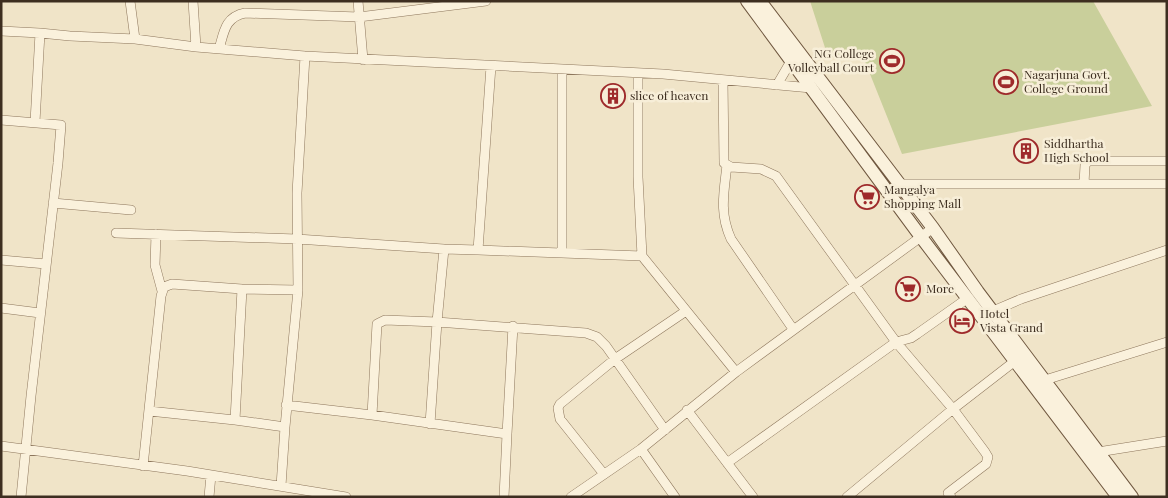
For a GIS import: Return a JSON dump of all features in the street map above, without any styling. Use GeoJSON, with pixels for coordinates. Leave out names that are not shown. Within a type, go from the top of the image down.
{"type":"FeatureCollection","features":[{"type":"Feature","properties":{"kind":"main road"},"geometry":{"type":"LineString","coordinates":[[746,1],[921,237],[1118,497]]}},
{"type":"Feature","properties":{"kind":"main road"},"geometry":{"type":"LineString","coordinates":[[760,1],[933,228],[1132,497]]}},
{"type":"Feature","properties":{"kind":"street"},"geometry":{"type":"LineString","coordinates":[[130,1],[135,39]]}},
{"type":"Feature","properties":{"kind":"street"},"geometry":{"type":"LineString","coordinates":[[193,1],[196,47]]}},
{"type":"Feature","properties":{"kind":"street"},"geometry":{"type":"LineString","coordinates":[[358,1],[363,60]]}},
{"type":"Feature","properties":{"kind":"street"},"geometry":{"type":"LineString","coordinates":[[219,49],[225,27],[238,14],[359,17],[486,1]]}},
{"type":"Feature","properties":{"kind":"street"},"geometry":{"type":"LineString","coordinates":[[1,31],[135,39],[196,47],[305,56],[638,73],[811,88]]}},
{"type":"Feature","properties":{"kind":"street"},"geometry":{"type":"LineString","coordinates":[[35,122],[40,33]]}},
{"type":"Feature","properties":{"kind":"street"},"geometry":{"type":"LineString","coordinates":[[280,486],[298,290],[297,193],[305,56]]}},
{"type":"Feature","properties":{"kind":"street"},"geometry":{"type":"LineString","coordinates":[[776,85],[791,61]]}},
{"type":"Feature","properties":{"kind":"street"},"geometry":{"type":"LineString","coordinates":[[478,250],[491,66]]}},
{"type":"Feature","properties":{"kind":"street"},"geometry":{"type":"LineString","coordinates":[[562,69],[562,253]]}},
{"type":"Feature","properties":{"kind":"street"},"geometry":{"type":"LineString","coordinates":[[638,73],[638,177],[642,256],[736,372]]}},
{"type":"Feature","properties":{"kind":"street"},"geometry":{"type":"LineString","coordinates":[[723,80],[723,159],[727,165],[723,210],[726,229],[793,329]]}},
{"type":"Feature","properties":{"kind":"street"},"geometry":{"type":"LineString","coordinates":[[1,120],[61,125],[21,497]]}},
{"type":"Feature","properties":{"kind":"street"},"geometry":{"type":"LineString","coordinates":[[1084,184],[1085,165],[1088,161],[1167,160]]}},
{"type":"Feature","properties":{"kind":"street"},"geometry":{"type":"LineString","coordinates":[[727,165],[761,169],[776,176],[896,342],[953,409],[985,452],[988,461],[982,468],[948,495]]}},
{"type":"Feature","properties":{"kind":"street"},"geometry":{"type":"LineString","coordinates":[[898,184],[1167,184]]}},
{"type":"Feature","properties":{"kind":"street"},"geometry":{"type":"LineString","coordinates":[[53,203],[130,210]]}},
{"type":"Feature","properties":{"kind":"street"},"geometry":{"type":"LineString","coordinates":[[571,497],[640,449],[687,410],[793,329],[933,228]]}},
{"type":"Feature","properties":{"kind":"street"},"geometry":{"type":"LineString","coordinates":[[116,233],[297,239],[444,249],[642,256]]}},
{"type":"Feature","properties":{"kind":"street"},"geometry":{"type":"LineString","coordinates":[[142,466],[162,291],[155,264],[156,234]]}},
{"type":"Feature","properties":{"kind":"street"},"geometry":{"type":"LineString","coordinates":[[430,424],[444,249]]}},
{"type":"Feature","properties":{"kind":"street"},"geometry":{"type":"LineString","coordinates":[[993,311],[1021,299],[1167,250]]}},
{"type":"Feature","properties":{"kind":"street"},"geometry":{"type":"LineString","coordinates":[[1,260],[46,264]]}},
{"type":"Feature","properties":{"kind":"street"},"geometry":{"type":"LineString","coordinates":[[162,291],[164,287],[172,284],[242,289],[298,290]]}},
{"type":"Feature","properties":{"kind":"street"},"geometry":{"type":"LineString","coordinates":[[235,420],[242,289]]}},
{"type":"Feature","properties":{"kind":"street"},"geometry":{"type":"LineString","coordinates":[[727,463],[896,342],[911,338],[968,298]]}},
{"type":"Feature","properties":{"kind":"street"},"geometry":{"type":"LineString","coordinates":[[1,308],[40,313]]}},
{"type":"Feature","properties":{"kind":"street"},"geometry":{"type":"LineString","coordinates":[[603,473],[560,419],[558,408],[615,359],[686,311]]}},
{"type":"Feature","properties":{"kind":"street"},"geometry":{"type":"LineString","coordinates":[[372,416],[377,324],[385,320],[437,322],[513,326],[586,333],[597,337],[606,346],[665,430]]}},
{"type":"Feature","properties":{"kind":"street"},"geometry":{"type":"LineString","coordinates":[[504,497],[513,326]]}},
{"type":"Feature","properties":{"kind":"street"},"geometry":{"type":"LineString","coordinates":[[1045,380],[1167,342]]}},
{"type":"Feature","properties":{"kind":"street"},"geometry":{"type":"LineString","coordinates":[[847,497],[953,409],[1015,361]]}},
{"type":"Feature","properties":{"kind":"street"},"geometry":{"type":"LineString","coordinates":[[286,405],[507,434]]}},
{"type":"Feature","properties":{"kind":"street"},"geometry":{"type":"LineString","coordinates":[[687,410],[753,497]]}},
{"type":"Feature","properties":{"kind":"street"},"geometry":{"type":"LineString","coordinates":[[149,411],[286,427]]}},
{"type":"Feature","properties":{"kind":"street"},"geometry":{"type":"LineString","coordinates":[[1098,452],[1167,442]]}},
{"type":"Feature","properties":{"kind":"street"},"geometry":{"type":"LineString","coordinates":[[1,446],[212,475],[346,497]]}},
{"type":"Feature","properties":{"kind":"street"},"geometry":{"type":"LineString","coordinates":[[640,449],[675,497]]}},
{"type":"Feature","properties":{"kind":"street"},"geometry":{"type":"LineString","coordinates":[[209,497],[212,475]]}},
{"type":"Feature","properties":{"kind":"green space","name":"Nagarjuna Govt. College Ground"},"geometry":{"type":"Polygon","coordinates":[[[810,1],[1093,1],[1152,106],[902,154],[864,59],[828,57],[810,1]]]}},
{"type":"Feature","properties":{"kind":"place","name":"NG College Volleyball Court"},"geometry":{"type":"Point","coordinates":[892,61]}},
{"type":"Feature","properties":{"kind":"place","name":"Nagarjuna Govt. College Ground"},"geometry":{"type":"Point","coordinates":[1006,82]}},
{"type":"Feature","properties":{"kind":"place","name":"slice of heaven"},"geometry":{"type":"Point","coordinates":[613,96]}},
{"type":"Feature","properties":{"kind":"place","name":"Siddhartha High School"},"geometry":{"type":"Point","coordinates":[1026,151]}},
{"type":"Feature","properties":{"kind":"place","name":"Mangalya Shopping Mall"},"geometry":{"type":"Point","coordinates":[867,197]}},
{"type":"Feature","properties":{"kind":"place","name":"More"},"geometry":{"type":"Point","coordinates":[908,289]}},
{"type":"Feature","properties":{"kind":"place","name":"Hotel Vista Grand"},"geometry":{"type":"Point","coordinates":[962,321]}}]}
